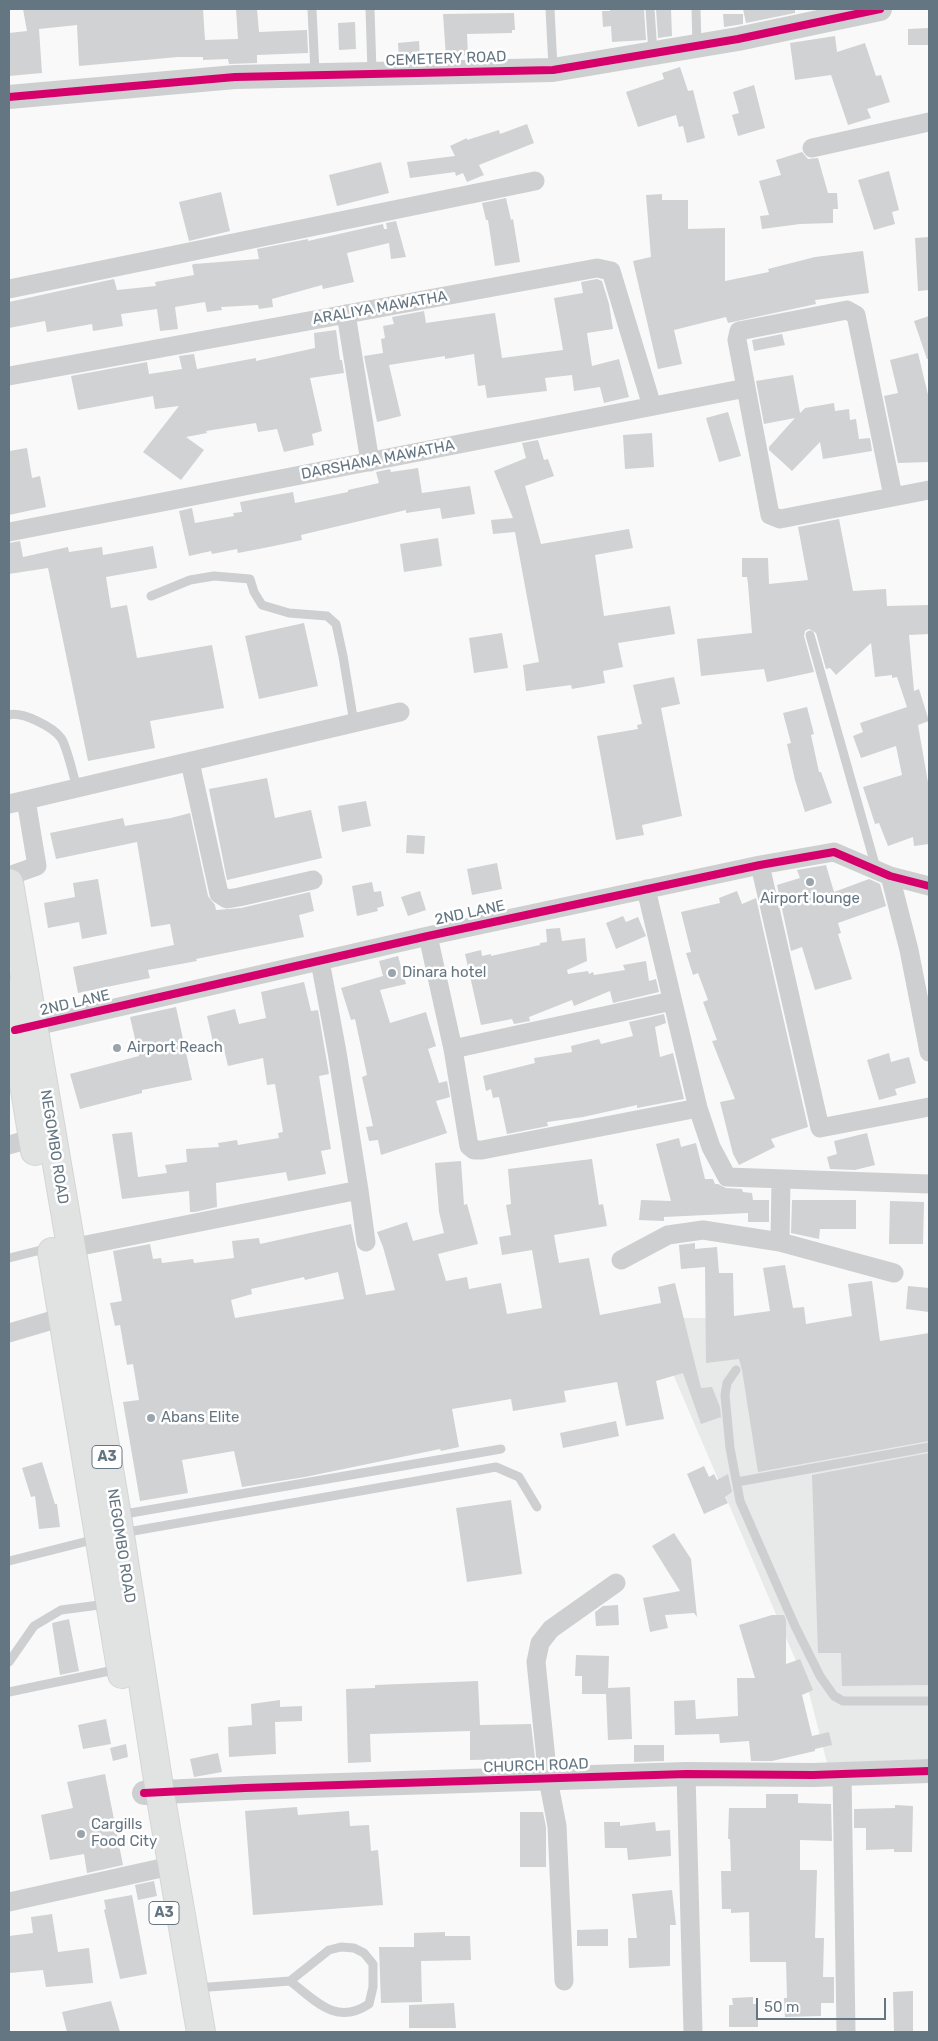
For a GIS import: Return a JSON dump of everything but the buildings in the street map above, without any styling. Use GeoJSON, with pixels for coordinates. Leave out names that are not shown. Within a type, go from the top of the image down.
{"type":"FeatureCollection","features":[{"type":"Feature","properties":{"kind":"highway","name":"NEGOMBO ROAD"},"geometry":{"type":"LineString","coordinates":[[9,883],[19,1030],[21,1141],[61,1248],[63,1318],[112,1529],[110,1603],[122,1668],[152,1793],[202,2032]]}},
{"type":"Feature","properties":{"kind":"highway","name":"NEGOMBO ROAD"},"geometry":{"type":"LineString","coordinates":[[9,993],[19,1030],[61,1248],[112,1529],[152,1793],[157,1869],[185,2032]]}},
{"type":"Feature","properties":{"kind":"street","name":"CEMETERY ROAD"},"geometry":{"type":"LineString","coordinates":[[9,97],[235,77],[553,70],[697,46],[880,9]]}},
{"type":"Feature","properties":{"kind":"street"},"geometry":{"type":"LineString","coordinates":[[812,148],[929,122]]}},
{"type":"Feature","properties":{"kind":"street"},"geometry":{"type":"LineString","coordinates":[[9,289],[535,182]]}},
{"type":"Feature","properties":{"kind":"street","name":"ARALIYA MAWATHA"},"geometry":{"type":"LineString","coordinates":[[9,376],[597,268],[612,271],[652,406]]}},
{"type":"Feature","properties":{"kind":"street"},"geometry":{"type":"LineString","coordinates":[[893,496],[856,315],[847,310],[739,331],[737,340],[770,514],[780,519],[929,490]]}},
{"type":"Feature","properties":{"kind":"street"},"geometry":{"type":"LineString","coordinates":[[346,314],[370,462]]}},
{"type":"Feature","properties":{"kind":"street","name":"DARSHANA MAWATHA"},"geometry":{"type":"LineString","coordinates":[[9,532],[746,388]]}},
{"type":"Feature","properties":{"kind":"street"},"geometry":{"type":"LineString","coordinates":[[9,876],[37,866],[17,802],[400,712]]}},
{"type":"Feature","properties":{"kind":"street"},"geometry":{"type":"LineString","coordinates":[[190,762],[219,894],[227,899],[313,880]]}},
{"type":"Feature","properties":{"kind":"street","name":"2ND LANE"},"geometry":{"type":"LineString","coordinates":[[19,1030],[428,936],[646,889],[834,852],[883,873],[929,886]]}},
{"type":"Feature","properties":{"kind":"street"},"geometry":{"type":"LineString","coordinates":[[760,866],[820,1128],[929,1107]]}},
{"type":"Feature","properties":{"kind":"street"},"geometry":{"type":"LineString","coordinates":[[883,873],[908,950],[929,1052]]}},
{"type":"Feature","properties":{"kind":"street"},"geometry":{"type":"LineString","coordinates":[[646,889],[698,1108],[711,1147],[727,1177],[929,1184]]}},
{"type":"Feature","properties":{"kind":"street"},"geometry":{"type":"LineString","coordinates":[[428,936],[453,1049],[469,1146],[474,1150],[698,1108]]}},
{"type":"Feature","properties":{"kind":"street"},"geometry":{"type":"LineString","coordinates":[[320,961],[337,1052],[366,1242]]}},
{"type":"Feature","properties":{"kind":"street"},"geometry":{"type":"LineString","coordinates":[[453,1049],[672,1001]]}},
{"type":"Feature","properties":{"kind":"street"},"geometry":{"type":"LineString","coordinates":[[780,1242],[781,1179]]}},
{"type":"Feature","properties":{"kind":"street"},"geometry":{"type":"LineString","coordinates":[[61,1248],[359,1190]]}},
{"type":"Feature","properties":{"kind":"street"},"geometry":{"type":"LineString","coordinates":[[621,1260],[668,1236],[684,1231],[703,1230],[780,1242],[894,1273]]}},
{"type":"Feature","properties":{"kind":"street"},"geometry":{"type":"LineString","coordinates":[[9,1333],[63,1318]]}},
{"type":"Feature","properties":{"kind":"street"},"geometry":{"type":"LineString","coordinates":[[564,1980],[557,1826],[548,1779],[536,1662],[540,1643],[550,1629],[616,1583]]}},
{"type":"Feature","properties":{"kind":"street","name":"CHURCH ROAD"},"geometry":{"type":"LineString","coordinates":[[152,1793],[245,1788],[686,1774],[842,1774],[929,1771]]}},
{"type":"Feature","properties":{"kind":"street"},"geometry":{"type":"LineString","coordinates":[[686,1774],[692,2032]]}},
{"type":"Feature","properties":{"kind":"street"},"geometry":{"type":"LineString","coordinates":[[842,1774],[846,2032]]}},
{"type":"Feature","properties":{"kind":"street"},"geometry":{"type":"LineString","coordinates":[[9,1902],[157,1869]]}},
{"type":"Feature","properties":{"kind":"lane"},"geometry":{"type":"LineString","coordinates":[[312,9],[315,76]]}},
{"type":"Feature","properties":{"kind":"lane"},"geometry":{"type":"LineString","coordinates":[[370,9],[372,75]]}},
{"type":"Feature","properties":{"kind":"lane"},"geometry":{"type":"LineString","coordinates":[[550,9],[553,70]]}},
{"type":"Feature","properties":{"kind":"lane"},"geometry":{"type":"LineString","coordinates":[[650,9],[653,54]]}},
{"type":"Feature","properties":{"kind":"lane"},"geometry":{"type":"LineString","coordinates":[[696,9],[697,46]]}},
{"type":"Feature","properties":{"kind":"lane"},"geometry":{"type":"LineString","coordinates":[[151,596],[190,580],[214,576],[250,579],[254,592],[262,605],[289,613],[327,616],[336,624],[344,656],[354,723]]}},
{"type":"Feature","properties":{"kind":"lane"},"geometry":{"type":"LineString","coordinates":[[810,635],[883,873]]}},
{"type":"Feature","properties":{"kind":"lane"},"geometry":{"type":"LineString","coordinates":[[9,715],[14,713],[40,722],[61,738],[77,787]]}},
{"type":"Feature","properties":{"kind":"lane"},"geometry":{"type":"LineString","coordinates":[[9,1258],[61,1248]]}},
{"type":"Feature","properties":{"kind":"lane"},"geometry":{"type":"LineString","coordinates":[[736,1370],[727,1383],[725,1395],[730,1448],[740,1501],[795,1626],[820,1676],[834,1696],[843,1701],[929,1701]]}},
{"type":"Feature","properties":{"kind":"lane"},"geometry":{"type":"LineString","coordinates":[[737,1482],[929,1447]]}},
{"type":"Feature","properties":{"kind":"lane"},"geometry":{"type":"LineString","coordinates":[[9,1561],[112,1529],[501,1449]]}},
{"type":"Feature","properties":{"kind":"lane"},"geometry":{"type":"LineString","coordinates":[[112,1529],[496,1467],[519,1477],[537,1508]]}},
{"type":"Feature","properties":{"kind":"lane"},"geometry":{"type":"LineString","coordinates":[[9,1662],[34,1626],[47,1618],[61,1610],[110,1603]]}},
{"type":"Feature","properties":{"kind":"lane"},"geometry":{"type":"LineString","coordinates":[[9,1692],[122,1668]]}},
{"type":"Feature","properties":{"kind":"lane"},"geometry":{"type":"LineString","coordinates":[[193,1988],[290,1981],[329,1950],[341,1946],[354,1948],[364,1953],[372,1964],[373,1987],[369,2004],[358,2011],[347,2014],[332,2012],[290,1981]]}},
{"type":"Feature","properties":{"kind":"shaded area"},"geometry":{"type":"Polygon","coordinates":[[[649,1318],[742,1318],[750,1362],[929,1336],[929,1759],[827,1763],[808,1689],[649,1318]]]}},
{"type":"Feature","properties":{"kind":"cycle path"},"geometry":{"type":"LineString","coordinates":[[9,97],[235,77],[553,70],[738,39],[880,9]]}},
{"type":"Feature","properties":{"kind":"cycle path"},"geometry":{"type":"LineString","coordinates":[[15,1030],[428,936],[760,865],[834,852],[890,876],[929,886]]}},
{"type":"Feature","properties":{"kind":"cycle path"},"geometry":{"type":"LineString","coordinates":[[144,1793],[686,1774],[813,1775],[929,1771]]}},
{"type":"Feature","properties":{"kind":"place","name":"Airport lounge"},"geometry":{"type":"Point","coordinates":[810,882]}},
{"type":"Feature","properties":{"kind":"place","name":"Dinara hotel"},"geometry":{"type":"Point","coordinates":[392,973]}},
{"type":"Feature","properties":{"kind":"place","name":"Airport Reach"},"geometry":{"type":"Point","coordinates":[117,1048]}},
{"type":"Feature","properties":{"kind":"place","name":"Abans Elite"},"geometry":{"type":"Point","coordinates":[151,1418]}},
{"type":"Feature","properties":{"kind":"place","name":"Cargills Food City"},"geometry":{"type":"Point","coordinates":[81,1834]}}]}
